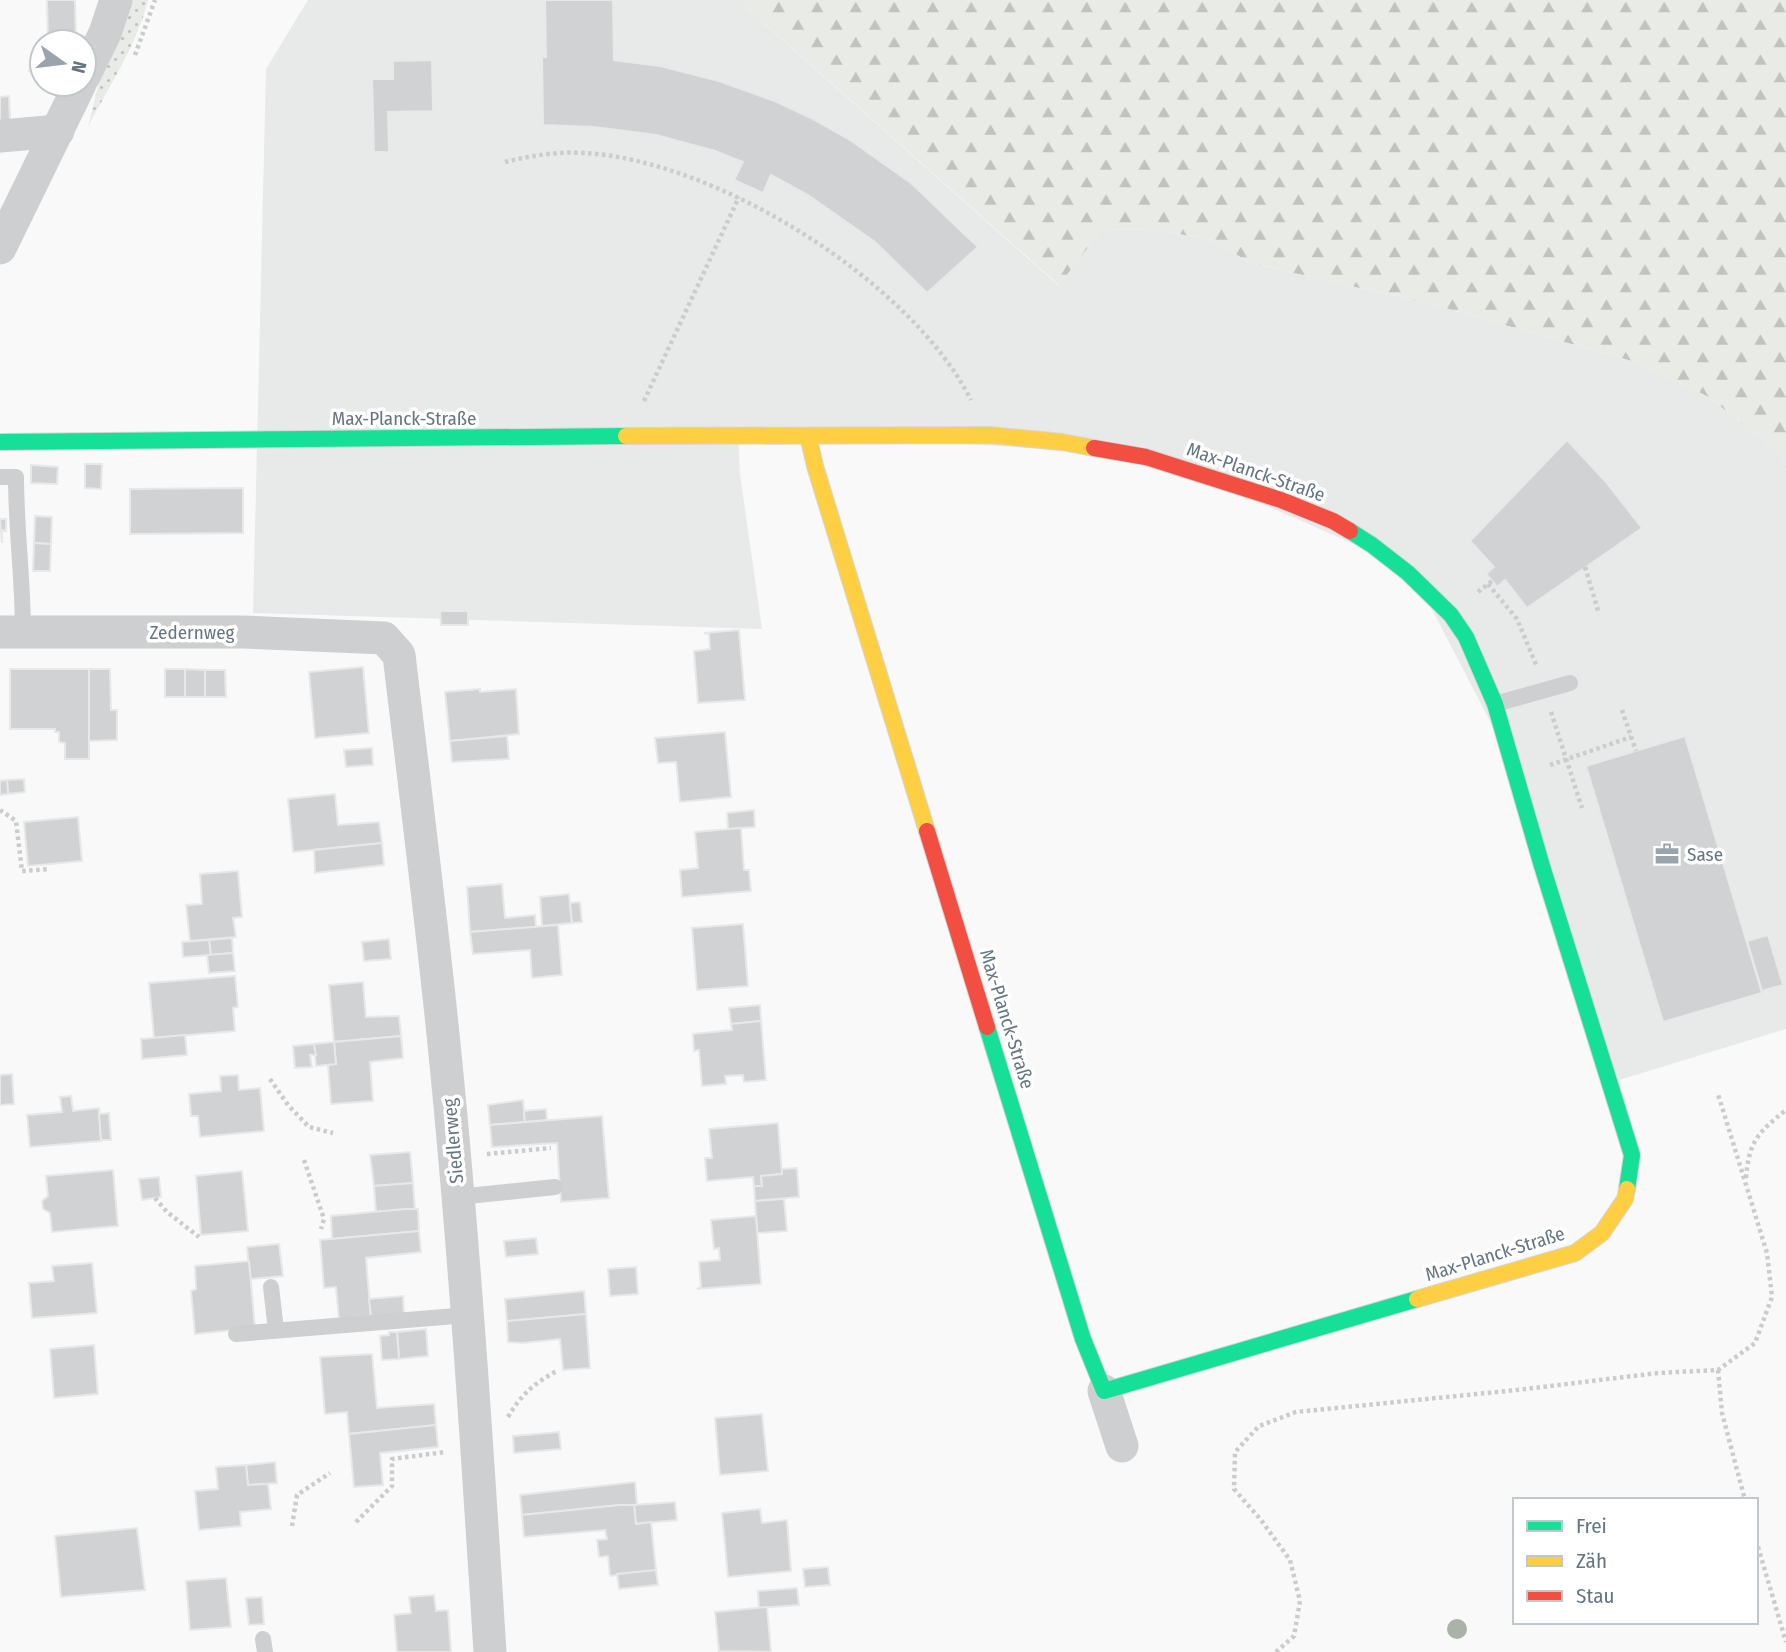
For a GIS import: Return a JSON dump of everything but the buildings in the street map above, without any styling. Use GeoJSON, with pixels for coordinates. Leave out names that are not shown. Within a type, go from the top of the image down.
{"type":"FeatureCollection","features":[{"type":"Feature","properties":{"kind":"street"},"geometry":{"type":"LineString","coordinates":[[98,47],[116,0]]}},
{"type":"Feature","properties":{"kind":"street"},"geometry":{"type":"LineString","coordinates":[[0,248],[73,98]]}},
{"type":"Feature","properties":{"kind":"street"},"geometry":{"type":"LineString","coordinates":[[0,136],[58,131]]}},
{"type":"Feature","properties":{"kind":"street","name":"Max-Planck-Straße"},"geometry":{"type":"LineString","coordinates":[[0,442],[627,437],[808,436],[989,435],[1062,442],[1146,457],[1281,500],[1334,521],[1399,566],[1451,615],[1471,646],[1495,704],[1632,1156],[1625,1199],[1602,1233],[1575,1253],[1104,1391],[1083,1339],[823,493],[808,436]]}},
{"type":"Feature","properties":{"kind":"street","name":"Zedernweg"},"geometry":{"type":"LineString","coordinates":[[12,632],[243,632],[384,638]]}},
{"type":"Feature","properties":{"kind":"street","name":"Siedlerweg"},"geometry":{"type":"LineString","coordinates":[[384,638],[399,655],[443,1033],[468,1315],[489,1652]]}},
{"type":"Feature","properties":{"kind":"street"},"geometry":{"type":"LineString","coordinates":[[1104,1391],[1122,1446]]}},
{"type":"Feature","properties":{"kind":"lane"},"geometry":{"type":"LineString","coordinates":[[0,477],[16,477],[16,532],[23,595],[12,632]]}},
{"type":"Feature","properties":{"kind":"lane"},"geometry":{"type":"LineString","coordinates":[[1495,704],[1570,683]]}},
{"type":"Feature","properties":{"kind":"lane"},"geometry":{"type":"LineString","coordinates":[[458,1197],[555,1187]]}},
{"type":"Feature","properties":{"kind":"lane"},"geometry":{"type":"LineString","coordinates":[[271,1287],[276,1330]]}},
{"type":"Feature","properties":{"kind":"lane"},"geometry":{"type":"LineString","coordinates":[[236,1334],[468,1315]]}},
{"type":"Feature","properties":{"kind":"path"},"geometry":{"type":"LineString","coordinates":[[505,162],[532,155],[584,153],[639,162],[698,179],[739,196],[789,225],[890,298],[932,343],[962,382],[989,435]]}},
{"type":"Feature","properties":{"kind":"path"},"geometry":{"type":"LineString","coordinates":[[627,437],[739,196]]}},
{"type":"Feature","properties":{"kind":"path"},"geometry":{"type":"LineString","coordinates":[[1585,568],[1599,614]]}},
{"type":"Feature","properties":{"kind":"path"},"geometry":{"type":"LineString","coordinates":[[1622,710],[1636,751]]}},
{"type":"Feature","properties":{"kind":"path"},"geometry":{"type":"LineString","coordinates":[[1516,775],[1631,737]]}},
{"type":"Feature","properties":{"kind":"path"},"geometry":{"type":"LineString","coordinates":[[0,810],[16,821],[22,870],[50,869]]}},
{"type":"Feature","properties":{"kind":"path"},"geometry":{"type":"LineString","coordinates":[[270,1079],[288,1105],[309,1127],[333,1133]]}},
{"type":"Feature","properties":{"kind":"path"},"geometry":{"type":"LineString","coordinates":[[1276,1652],[1294,1636],[1300,1601],[1290,1560],[1234,1489],[1235,1452],[1259,1426],[1296,1412],[1658,1373],[1718,1370],[1755,1343],[1772,1297],[1767,1253],[1718,1094]]}},
{"type":"Feature","properties":{"kind":"path"},"geometry":{"type":"LineString","coordinates":[[1746,1183],[1748,1151],[1767,1125],[1786,1110]]}},
{"type":"Feature","properties":{"kind":"path"},"geometry":{"type":"LineString","coordinates":[[455,1157],[551,1148]]}},
{"type":"Feature","properties":{"kind":"path"},"geometry":{"type":"LineString","coordinates":[[304,1160],[324,1219],[321,1228]]}},
{"type":"Feature","properties":{"kind":"path"},"geometry":{"type":"LineString","coordinates":[[155,1198],[167,1212],[199,1237]]}},
{"type":"Feature","properties":{"kind":"path"},"geometry":{"type":"LineString","coordinates":[[1718,1370],[1723,1413],[1744,1498]]}},
{"type":"Feature","properties":{"kind":"path"},"geometry":{"type":"LineString","coordinates":[[504,1424],[519,1398],[535,1383],[557,1371]]}},
{"type":"Feature","properties":{"kind":"path"},"geometry":{"type":"LineString","coordinates":[[356,1522],[392,1486],[391,1458],[477,1448]]}},
{"type":"Feature","properties":{"kind":"path"},"geometry":{"type":"LineString","coordinates":[[292,1526],[297,1495],[330,1473]]}},
{"type":"Feature","properties":{"kind":"path"},"geometry":{"type":"LineString","coordinates":[[1758,1547],[1786,1642]]}},
{"type":"Feature","properties":{"kind":"shaded area"},"geometry":{"type":"Polygon","coordinates":[[[308,0],[742,0],[741,3],[1058,285],[1102,229],[1159,230],[1215,241],[1250,263],[1438,306],[1639,363],[1707,396],[1779,452],[1786,468],[1786,1029],[1616,1081],[1521,781],[1411,569],[1148,454],[738,432],[740,474],[762,629],[253,613],[266,69],[308,0]]]}},
{"type":"Feature","properties":{"kind":"green space"},"geometry":{"type":"Polygon","coordinates":[[[132,0],[148,0],[130,49],[88,127],[95,98],[98,98],[102,69],[132,0]]]}},
{"type":"Feature","properties":{"kind":"green space"},"geometry":{"type":"Polygon","coordinates":[[[742,0],[1786,0],[1786,468],[1779,452],[1707,396],[1639,363],[1438,306],[1250,263],[1215,241],[1159,230],[1102,229],[1059,285],[741,3],[742,0]]]}},
{"type":"Feature","properties":{"kind":"traffic: fast"},"geometry":{"type":"LineString","coordinates":[[0,442],[626,436]]}},
{"type":"Feature","properties":{"kind":"traffic: fast"},"geometry":{"type":"LineString","coordinates":[[1350,531],[1408,573],[1451,615],[1466,637],[1495,704],[1542,866],[1632,1155],[1627,1189]]}},
{"type":"Feature","properties":{"kind":"traffic: fast"},"geometry":{"type":"LineString","coordinates":[[987,1027],[1083,1339],[1104,1391],[1417,1299]]}},
{"type":"Feature","properties":{"kind":"traffic: slow"},"geometry":{"type":"LineString","coordinates":[[626,436],[989,435],[1094,448]]}},
{"type":"Feature","properties":{"kind":"traffic: slow"},"geometry":{"type":"LineString","coordinates":[[808,436],[927,831]]}},
{"type":"Feature","properties":{"kind":"traffic: slow"},"geometry":{"type":"LineString","coordinates":[[1417,1299],[1575,1253],[1602,1233],[1625,1199],[1627,1189]]}},
{"type":"Feature","properties":{"kind":"traffic: jam"},"geometry":{"type":"LineString","coordinates":[[1094,448],[1146,457],[1281,500],[1333,521],[1350,531]]}},
{"type":"Feature","properties":{"kind":"traffic: jam"},"geometry":{"type":"LineString","coordinates":[[927,831],[987,1027]]}},
{"type":"Feature","properties":{"kind":"place","name":"Sase"},"geometry":{"type":"Point","coordinates":[1667,854]}}]}
